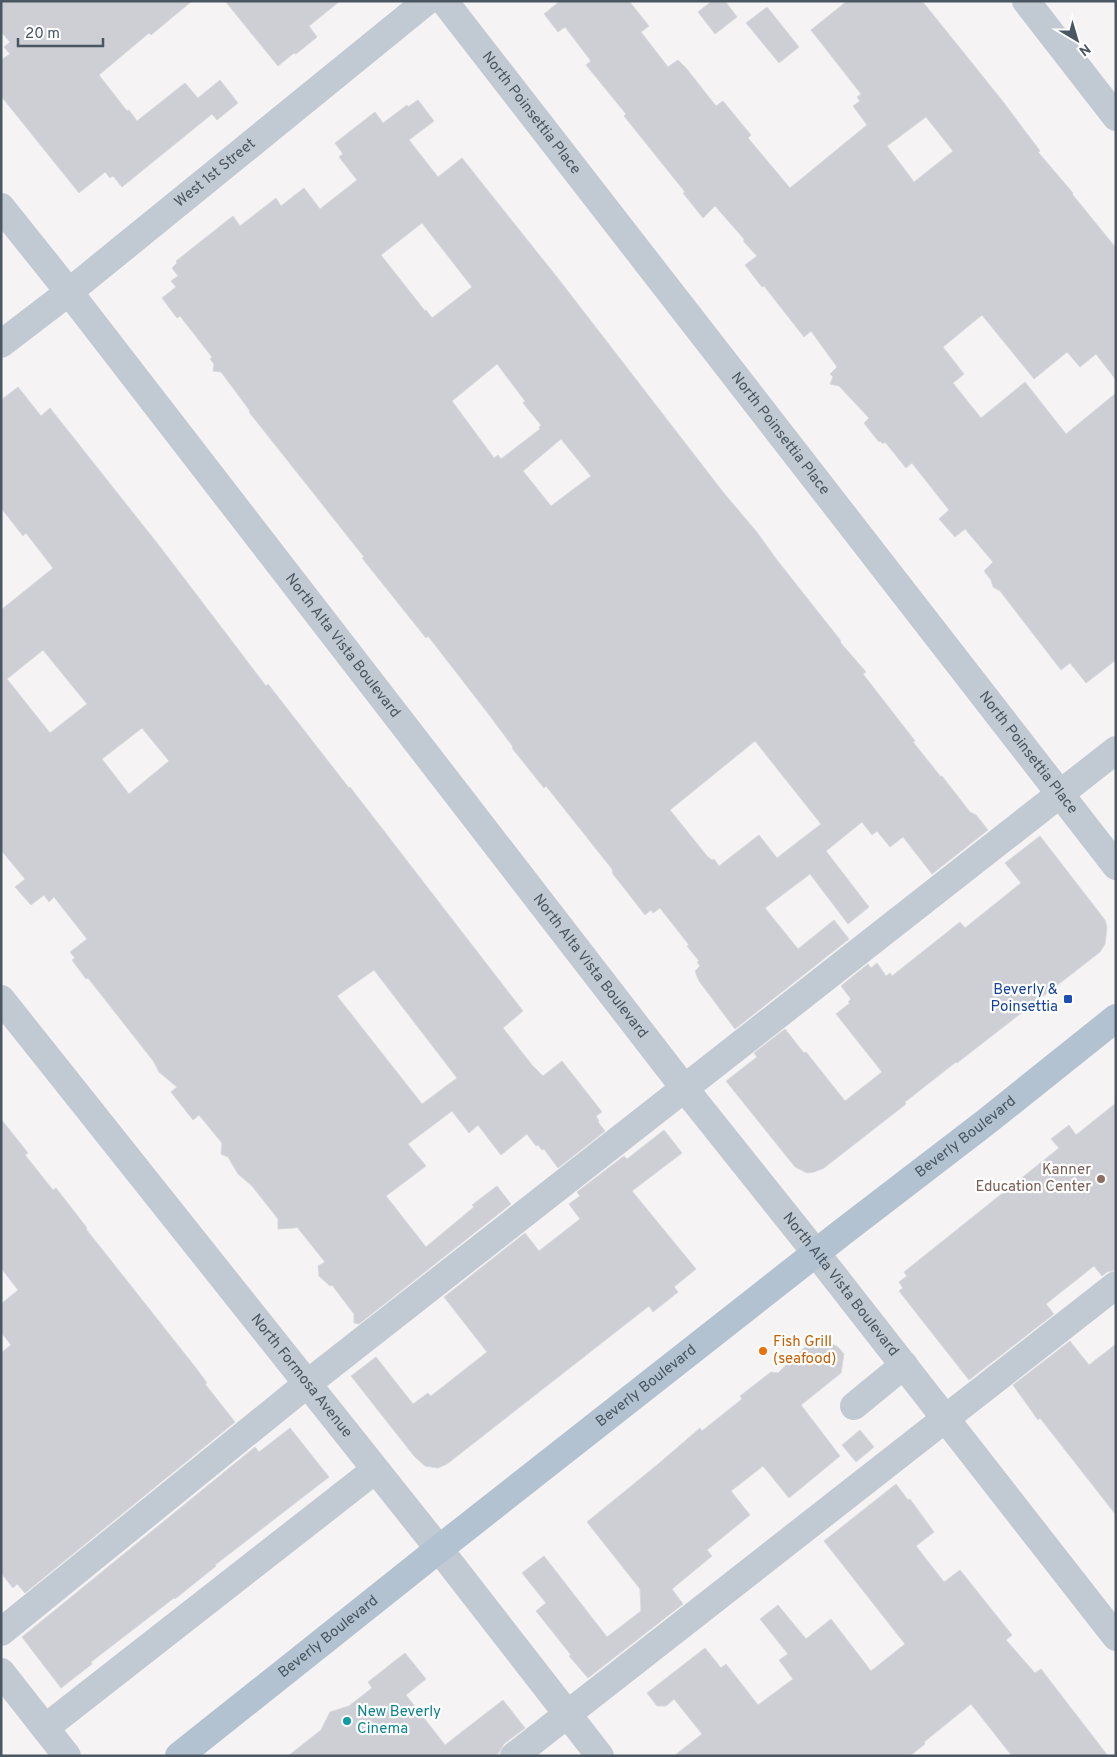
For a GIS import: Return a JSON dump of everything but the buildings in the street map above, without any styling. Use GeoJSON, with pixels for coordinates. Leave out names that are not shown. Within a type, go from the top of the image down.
{"type":"FeatureCollection","features":[{"type":"Feature","properties":{"kind":"main road","name":"Beverly Boulevard"},"geometry":{"type":"LineString","coordinates":[[179,1756],[438,1549],[986,1122],[1116,1018]]}},
{"type":"Feature","properties":{"kind":"street","name":"West 1st Street"},"geometry":{"type":"LineString","coordinates":[[1,344],[69,292],[426,1]]}},
{"type":"Feature","properties":{"kind":"street","name":"North Poinsettia Place"},"geometry":{"type":"LineString","coordinates":[[444,1],[1116,866]]}},
{"type":"Feature","properties":{"kind":"street"},"geometry":{"type":"LineString","coordinates":[[1026,1],[1116,117]]}},
{"type":"Feature","properties":{"kind":"street","name":"North Alta Vista Boulevard"},"geometry":{"type":"LineString","coordinates":[[1,207],[69,292],[686,1089],[1116,1637]]}},
{"type":"Feature","properties":{"kind":"street"},"geometry":{"type":"LineString","coordinates":[[1,1632],[307,1384],[686,1089],[1116,750]]}},
{"type":"Feature","properties":{"kind":"street","name":"North Formosa Avenue"},"geometry":{"type":"LineString","coordinates":[[1,999],[600,1756]]}},
{"type":"Feature","properties":{"kind":"street"},"geometry":{"type":"LineString","coordinates":[[514,1756],[1116,1285]]}},
{"type":"Feature","properties":{"kind":"street"},"geometry":{"type":"LineString","coordinates":[[854,1406],[904,1365]]}},
{"type":"Feature","properties":{"kind":"street"},"geometry":{"type":"LineString","coordinates":[[45,1728],[375,1470]]}},
{"type":"Feature","properties":{"kind":"street"},"geometry":{"type":"LineString","coordinates":[[1,1672],[67,1756]]}},
{"type":"Feature","properties":{"kind":"place","name":"Beverly & Poinsettia"},"geometry":{"type":"Point","coordinates":[1068,999]}},
{"type":"Feature","properties":{"kind":"place","name":"Kanner Education Center"},"geometry":{"type":"Point","coordinates":[1101,1179]}},
{"type":"Feature","properties":{"kind":"place","name":"Fish Grill (seafood)"},"geometry":{"type":"Point","coordinates":[763,1351]}},
{"type":"Feature","properties":{"kind":"place","name":"New Beverly Cinema"},"geometry":{"type":"Point","coordinates":[347,1721]}}]}
